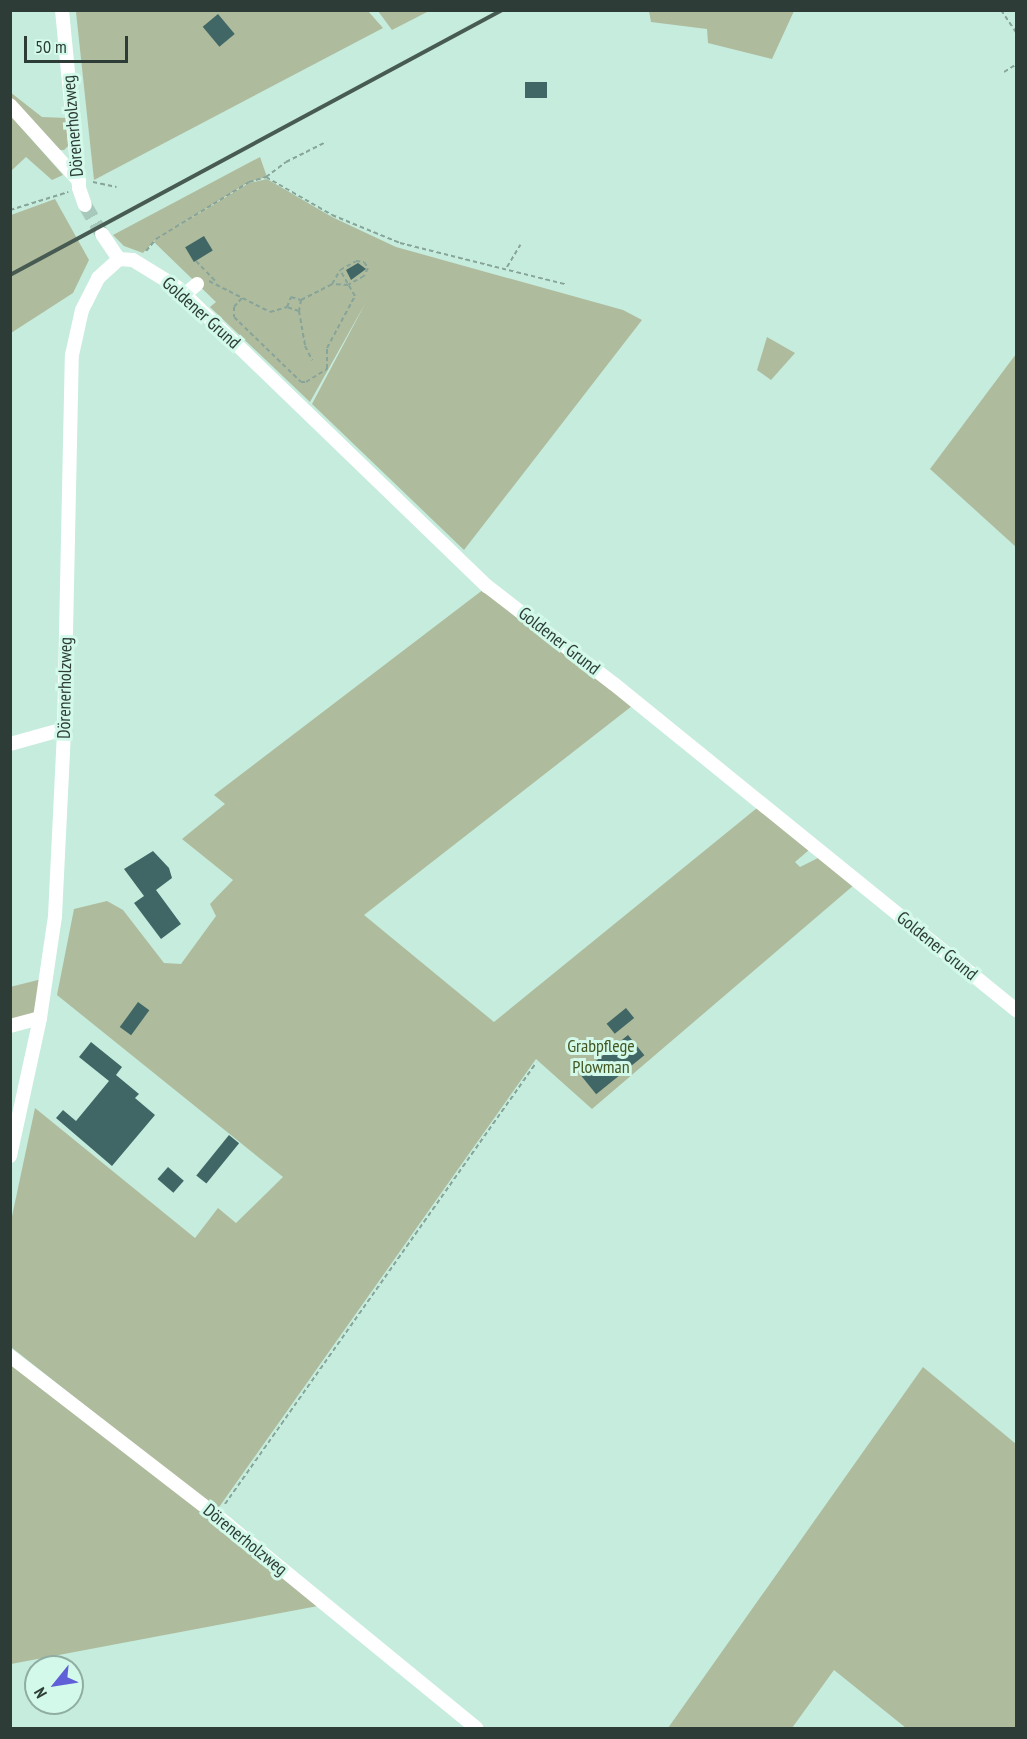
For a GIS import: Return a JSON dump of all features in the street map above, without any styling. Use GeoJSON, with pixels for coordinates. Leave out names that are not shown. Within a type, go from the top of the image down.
{"type":"FeatureCollection","features":[{"type":"Feature","properties":{"kind":"street","name":"Dörenerholzweg"},"geometry":{"type":"LineString","coordinates":[[62,10],[85,206]]}},
{"type":"Feature","properties":{"kind":"street"},"geometry":{"type":"LineString","coordinates":[[10,105],[83,184]]}},
{"type":"Feature","properties":{"kind":"street"},"geometry":{"type":"LineString","coordinates":[[102,234],[119,259]]}},
{"type":"Feature","properties":{"kind":"street","name":"Dörenerholzweg"},"geometry":{"type":"LineString","coordinates":[[10,1156],[40,1018],[55,916],[64,729],[72,355],[82,310],[98,278],[119,259]]}},
{"type":"Feature","properties":{"kind":"street","name":"Goldener Grund"},"geometry":{"type":"LineString","coordinates":[[119,259],[137,263],[184,295],[487,586],[614,684],[1017,1010]]}},
{"type":"Feature","properties":{"kind":"street"},"geometry":{"type":"LineString","coordinates":[[184,295],[197,284]]}},
{"type":"Feature","properties":{"kind":"street"},"geometry":{"type":"LineString","coordinates":[[10,744],[64,729]]}},
{"type":"Feature","properties":{"kind":"street"},"geometry":{"type":"LineString","coordinates":[[10,1026],[40,1018]]}},
{"type":"Feature","properties":{"kind":"street","name":"Dörenerholzweg"},"geometry":{"type":"LineString","coordinates":[[10,1356],[216,1516],[476,1728]]}},
{"type":"Feature","properties":{"kind":"path"},"geometry":{"type":"LineString","coordinates":[[1000,10],[1017,32]]}},
{"type":"Feature","properties":{"kind":"path"},"geometry":{"type":"LineString","coordinates":[[1004,72],[1015,65]]}},
{"type":"Feature","properties":{"kind":"path"},"geometry":{"type":"LineString","coordinates":[[137,263],[156,239],[249,182],[267,177],[286,162],[326,142]]}},
{"type":"Feature","properties":{"kind":"path"},"geometry":{"type":"LineString","coordinates":[[267,177],[332,215],[400,243],[507,267],[565,284]]}},
{"type":"Feature","properties":{"kind":"path"},"geometry":{"type":"LineString","coordinates":[[10,210],[83,184],[116,187]]}},
{"type":"Feature","properties":{"kind":"path"},"geometry":{"type":"LineString","coordinates":[[507,267],[520,246]]}},
{"type":"Feature","properties":{"kind":"path"},"geometry":{"type":"LineString","coordinates":[[196,261],[214,276],[216,282]]}},
{"type":"Feature","properties":{"kind":"path"},"geometry":{"type":"LineString","coordinates":[[356,261],[364,262],[368,268],[364,276],[348,285],[332,284],[340,270],[356,261]]}},
{"type":"Feature","properties":{"kind":"path"},"geometry":{"type":"LineString","coordinates":[[242,298],[234,308],[234,317],[301,382],[306,382],[327,369],[327,348],[355,296],[340,270]]}},
{"type":"Feature","properties":{"kind":"path"},"geometry":{"type":"LineString","coordinates":[[287,308],[291,297],[301,300],[344,277]]}},
{"type":"Feature","properties":{"kind":"path"},"geometry":{"type":"LineString","coordinates":[[197,284],[216,282],[270,312],[287,308],[299,311]]}},
{"type":"Feature","properties":{"kind":"path"},"geometry":{"type":"LineString","coordinates":[[301,300],[299,311],[305,346],[312,360]]}},
{"type":"Feature","properties":{"kind":"path"},"geometry":{"type":"LineString","coordinates":[[216,1516],[536,1063]]}},
{"type":"Feature","properties":{"kind":"green space"},"geometry":{"type":"Polygon","coordinates":[[[368,11],[383,28],[94,180],[76,12],[368,11]]]}},
{"type":"Feature","properties":{"kind":"green space"},"geometry":{"type":"Polygon","coordinates":[[[378,11],[429,11],[392,30],[378,11]]]}},
{"type":"Feature","properties":{"kind":"green space"},"geometry":{"type":"Polygon","coordinates":[[[649,11],[794,11],[772,59],[708,43],[707,29],[651,22],[649,11]]]}},
{"type":"Feature","properties":{"kind":"green space"},"geometry":{"type":"Polygon","coordinates":[[[10,92],[42,117],[67,118],[69,145],[64,150],[59,150],[11,98],[10,92]]]}},
{"type":"Feature","properties":{"kind":"green space"},"geometry":{"type":"Polygon","coordinates":[[[10,116],[63,175],[52,180],[26,157],[11,171],[10,116]]]}},
{"type":"Feature","properties":{"kind":"green space"},"geometry":{"type":"Polygon","coordinates":[[[260,157],[267,177],[249,182],[165,234],[249,183],[267,179],[332,217],[396,247],[623,310],[642,320],[464,550],[312,404],[366,302],[310,402],[210,307],[216,302],[154,242],[156,239],[143,253],[124,246],[113,235],[260,157]]]}},
{"type":"Feature","properties":{"kind":"green space"},"geometry":{"type":"Polygon","coordinates":[[[55,199],[89,260],[73,293],[11,333],[11,215],[55,199]]]}},
{"type":"Feature","properties":{"kind":"green space"},"geometry":{"type":"Polygon","coordinates":[[[767,337],[795,353],[771,380],[757,370],[767,337]]]}},
{"type":"Feature","properties":{"kind":"green space"},"geometry":{"type":"Polygon","coordinates":[[[1016,354],[1016,547],[930,469],[1016,354]]]}},
{"type":"Feature","properties":{"kind":"green space","name":"Grabpflege Plowman"},"geometry":{"type":"Polygon","coordinates":[[[484,589],[632,706],[364,915],[494,1022],[757,808],[809,850],[795,862],[800,867],[820,857],[854,885],[592,1109],[536,1059],[217,1510],[11,1347],[11,1221],[35,1108],[195,1238],[218,1208],[236,1223],[283,1177],[57,995],[74,909],[107,901],[123,910],[164,963],[181,964],[216,916],[210,904],[233,880],[182,839],[225,804],[214,795],[484,589]]]}},
{"type":"Feature","properties":{"kind":"green space"},"geometry":{"type":"Polygon","coordinates":[[[42,979],[36,1019],[11,1025],[10,987],[42,979]]]}},
{"type":"Feature","properties":{"kind":"green space"},"geometry":{"type":"Polygon","coordinates":[[[10,1360],[318,1606],[59,1655],[24,1655],[24,1662],[11,1664],[10,1360]]]}},
{"type":"Feature","properties":{"kind":"green space"},"geometry":{"type":"Polygon","coordinates":[[[923,1367],[1016,1444],[1016,1728],[906,1728],[834,1670],[792,1728],[668,1728],[923,1367]]]}},
{"type":"Feature","properties":{"kind":"building"},"geometry":{"type":"Polygon","coordinates":[[[218,14],[235,34],[219,47],[203,27],[218,14]]]}},
{"type":"Feature","properties":{"kind":"building"},"geometry":{"type":"Polygon","coordinates":[[[525,82],[547,82],[547,98],[525,98],[525,82]]]}},
{"type":"Feature","properties":{"kind":"building"},"geometry":{"type":"Polygon","coordinates":[[[204,236],[213,251],[194,262],[185,247],[204,236]]]}},
{"type":"Feature","properties":{"kind":"building"},"geometry":{"type":"Polygon","coordinates":[[[358,263],[366,269],[351,280],[346,270],[358,263]]]}},
{"type":"Feature","properties":{"kind":"building"},"geometry":{"type":"Polygon","coordinates":[[[153,851],[169,868],[172,878],[156,890],[181,924],[161,939],[134,903],[144,896],[124,869],[153,851]]]}},
{"type":"Feature","properties":{"kind":"building"},"geometry":{"type":"Polygon","coordinates":[[[138,1002],[149,1010],[131,1035],[120,1027],[138,1002]]]}},
{"type":"Feature","properties":{"kind":"building"},"geometry":{"type":"Polygon","coordinates":[[[626,1008],[634,1018],[615,1034],[607,1024],[626,1008]]]}},
{"type":"Feature","properties":{"kind":"building"},"geometry":{"type":"Polygon","coordinates":[[[628,1035],[644,1055],[596,1094],[580,1074],[628,1035]]]}},
{"type":"Feature","properties":{"kind":"building"},"geometry":{"type":"Polygon","coordinates":[[[91,1042],[122,1067],[116,1075],[139,1094],[135,1098],[155,1115],[112,1166],[56,1118],[63,1110],[76,1121],[109,1081],[79,1057],[91,1042]]]}},
{"type":"Feature","properties":{"kind":"building"},"geometry":{"type":"Polygon","coordinates":[[[229,1135],[239,1143],[206,1184],[196,1175],[229,1135]]]}},
{"type":"Feature","properties":{"kind":"building"},"geometry":{"type":"Polygon","coordinates":[[[168,1167],[184,1181],[173,1193],[158,1179],[168,1167]]]}},
{"type":"Feature","properties":{"kind":"tunnel"},"geometry":{"type":"LineString","coordinates":[[85,205],[102,234]]}},
{"type":"Feature","properties":{"kind":"railway"},"geometry":{"type":"LineString","coordinates":[[10,275],[502,10]]}}]}
